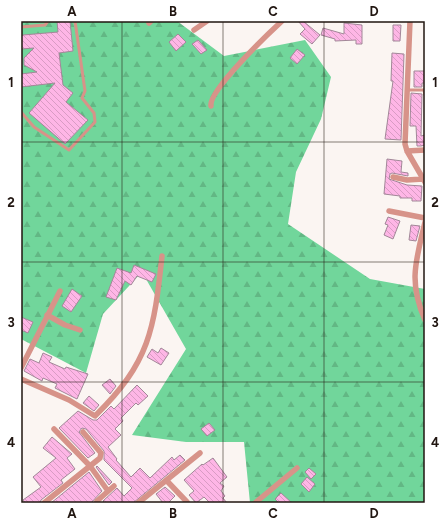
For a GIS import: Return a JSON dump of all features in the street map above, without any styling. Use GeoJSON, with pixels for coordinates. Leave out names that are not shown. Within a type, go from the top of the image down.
{"type":"FeatureCollection","features":[{"type":"Feature","properties":{"kind":"street"},"geometry":{"type":"LineString","coordinates":[[194,30],[207,21]]}},
{"type":"Feature","properties":{"kind":"street"},"geometry":{"type":"LineString","coordinates":[[211,106],[210,102],[213,95],[233,70],[282,21]]}},
{"type":"Feature","properties":{"kind":"street"},"geometry":{"type":"LineString","coordinates":[[410,21],[405,144],[424,181]]}},
{"type":"Feature","properties":{"kind":"street"},"geometry":{"type":"LineString","coordinates":[[407,150],[425,150]]}},
{"type":"Feature","properties":{"kind":"street"},"geometry":{"type":"LineString","coordinates":[[392,177],[424,181]]}},
{"type":"Feature","properties":{"kind":"street"},"geometry":{"type":"LineString","coordinates":[[389,211],[425,218]]}},
{"type":"Feature","properties":{"kind":"street"},"geometry":{"type":"LineString","coordinates":[[425,222],[415,264],[414,281],[425,320]]}},
{"type":"Feature","properties":{"kind":"street"},"geometry":{"type":"LineString","coordinates":[[21,379],[69,400],[92,416],[96,415],[122,386],[143,354],[156,315],[162,256]]}},
{"type":"Feature","properties":{"kind":"street"},"geometry":{"type":"LineString","coordinates":[[21,368],[47,314],[60,292]]}},
{"type":"Feature","properties":{"kind":"street"},"geometry":{"type":"LineString","coordinates":[[47,314],[65,325],[80,330]]}},
{"type":"Feature","properties":{"kind":"street"},"geometry":{"type":"LineString","coordinates":[[54,429],[90,466],[108,491]]}},
{"type":"Feature","properties":{"kind":"street"},"geometry":{"type":"LineString","coordinates":[[44,503],[100,458],[101,453],[83,432]]}},
{"type":"Feature","properties":{"kind":"street"},"geometry":{"type":"LineString","coordinates":[[138,503],[200,453]]}},
{"type":"Feature","properties":{"kind":"street"},"geometry":{"type":"LineString","coordinates":[[254,503],[297,468]]}},
{"type":"Feature","properties":{"kind":"street"},"geometry":{"type":"LineString","coordinates":[[167,481],[187,502]]}},
{"type":"Feature","properties":{"kind":"street"},"geometry":{"type":"LineString","coordinates":[[97,502],[114,486]]}},
{"type":"Feature","properties":{"kind":"lane"},"geometry":{"type":"LineString","coordinates":[[21,27],[45,25],[48,21]]}},
{"type":"Feature","properties":{"kind":"lane"},"geometry":{"type":"LineString","coordinates":[[21,112],[34,127],[70,150],[95,122],[94,113],[82,98],[85,91],[75,21]]}},
{"type":"Feature","properties":{"kind":"lane"},"geometry":{"type":"LineString","coordinates":[[408,90],[424,90],[425,95]]}},
{"type":"Feature","properties":{"kind":"green space"},"geometry":{"type":"Polygon","coordinates":[[[21,21],[177,21],[224,56],[305,40],[331,77],[321,119],[296,172],[288,224],[370,279],[425,289],[425,503],[250,503],[244,442],[186,442],[132,435],[186,349],[142,272],[103,314],[86,373],[21,339],[21,21]]]}},
{"type":"Feature","properties":{"kind":"building"},"geometry":{"type":"Polygon","coordinates":[[[57,21],[70,21],[73,51],[59,53],[63,85],[73,93],[66,102],[88,120],[65,144],[29,113],[55,83],[21,87],[21,74],[37,72],[24,65],[24,58],[34,48],[21,49],[21,36],[58,32],[57,21]]]}},
{"type":"Feature","properties":{"kind":"building"},"geometry":{"type":"Polygon","coordinates":[[[298,21],[303,21],[320,35],[312,44],[300,34],[305,29],[298,21]]]}},
{"type":"Feature","properties":{"kind":"building"},"geometry":{"type":"Polygon","coordinates":[[[344,23],[362,25],[362,44],[356,44],[356,40],[335,41],[335,39],[321,35],[323,28],[344,34],[344,23]]]}},
{"type":"Feature","properties":{"kind":"building"},"geometry":{"type":"Polygon","coordinates":[[[393,25],[401,25],[400,41],[393,41],[393,25]]]}},
{"type":"Feature","properties":{"kind":"building"},"geometry":{"type":"Polygon","coordinates":[[[178,34],[186,42],[176,51],[169,42],[178,34]]]}},
{"type":"Feature","properties":{"kind":"building"},"geometry":{"type":"Polygon","coordinates":[[[198,40],[207,50],[201,54],[192,44],[198,40]]]}},
{"type":"Feature","properties":{"kind":"building"},"geometry":{"type":"Polygon","coordinates":[[[297,49],[305,55],[297,64],[290,58],[297,49]]]}},
{"type":"Feature","properties":{"kind":"building"},"geometry":{"type":"Polygon","coordinates":[[[392,53],[404,54],[401,140],[385,139],[393,81],[391,81],[392,53]]]}},
{"type":"Feature","properties":{"kind":"building"},"geometry":{"type":"Polygon","coordinates":[[[414,71],[425,71],[425,83],[422,83],[422,87],[414,87],[414,71]]]}},
{"type":"Feature","properties":{"kind":"building"},"geometry":{"type":"Polygon","coordinates":[[[411,93],[422,94],[421,136],[425,135],[425,145],[421,146],[417,146],[416,126],[410,126],[411,93]]]}},
{"type":"Feature","properties":{"kind":"building"},"geometry":{"type":"Polygon","coordinates":[[[387,159],[402,161],[401,172],[408,173],[408,176],[392,173],[390,174],[389,179],[407,185],[422,186],[421,201],[412,201],[412,198],[400,198],[400,196],[384,194],[387,159]]]}},
{"type":"Feature","properties":{"kind":"building"},"geometry":{"type":"Polygon","coordinates":[[[388,217],[400,221],[393,239],[384,235],[388,225],[385,224],[388,217]]]}},
{"type":"Feature","properties":{"kind":"building"},"geometry":{"type":"Polygon","coordinates":[[[411,225],[420,226],[416,241],[409,240],[411,225]]]}},
{"type":"Feature","properties":{"kind":"building"},"geometry":{"type":"Polygon","coordinates":[[[134,265],[156,274],[152,282],[137,276],[131,285],[125,281],[116,300],[106,297],[117,268],[131,273],[134,265]]]}},
{"type":"Feature","properties":{"kind":"building"},"geometry":{"type":"Polygon","coordinates":[[[72,289],[82,296],[71,312],[62,306],[72,289]]]}},
{"type":"Feature","properties":{"kind":"building"},"geometry":{"type":"Polygon","coordinates":[[[21,317],[33,322],[28,333],[21,330],[21,317]]]}},
{"type":"Feature","properties":{"kind":"building"},"geometry":{"type":"Polygon","coordinates":[[[161,348],[169,353],[161,365],[147,357],[152,349],[158,353],[161,348]]]}},
{"type":"Feature","properties":{"kind":"building"},"geometry":{"type":"Polygon","coordinates":[[[43,353],[52,357],[49,362],[65,369],[66,367],[88,374],[77,399],[55,388],[57,384],[43,378],[42,381],[24,371],[30,359],[39,363],[43,353]]]}},
{"type":"Feature","properties":{"kind":"building"},"geometry":{"type":"Polygon","coordinates":[[[110,379],[116,386],[110,394],[102,385],[110,379]]]}},
{"type":"Feature","properties":{"kind":"building"},"geometry":{"type":"Polygon","coordinates":[[[137,385],[148,396],[138,405],[136,403],[121,418],[123,421],[115,429],[121,435],[108,447],[117,459],[116,460],[131,477],[140,468],[150,478],[172,457],[174,460],[180,455],[185,460],[133,503],[105,503],[103,501],[117,488],[124,496],[132,488],[104,460],[104,451],[86,429],[82,428],[79,432],[95,453],[88,458],[59,428],[78,411],[93,420],[97,420],[111,406],[114,409],[137,385]]]}},
{"type":"Feature","properties":{"kind":"building"},"geometry":{"type":"Polygon","coordinates":[[[89,396],[99,405],[94,411],[83,403],[89,396]]]}},
{"type":"Feature","properties":{"kind":"building"},"geometry":{"type":"Polygon","coordinates":[[[209,423],[215,430],[207,436],[201,429],[209,423]]]}},
{"type":"Feature","properties":{"kind":"building"},"geometry":{"type":"Polygon","coordinates":[[[52,437],[72,454],[67,458],[75,469],[61,480],[63,483],[41,500],[40,503],[25,503],[23,500],[41,487],[33,477],[56,458],[43,448],[52,437]]]}},
{"type":"Feature","properties":{"kind":"building"},"geometry":{"type":"Polygon","coordinates":[[[213,458],[227,477],[220,483],[224,486],[221,491],[225,496],[223,498],[227,503],[210,503],[204,497],[196,503],[189,495],[194,491],[184,480],[202,464],[203,465],[213,458]]]}},
{"type":"Feature","properties":{"kind":"building"},"geometry":{"type":"Polygon","coordinates":[[[97,466],[112,482],[109,485],[96,467],[97,466]]]}},
{"type":"Feature","properties":{"kind":"building"},"geometry":{"type":"Polygon","coordinates":[[[309,468],[316,474],[311,479],[305,472],[309,468]]]}},
{"type":"Feature","properties":{"kind":"building"},"geometry":{"type":"Polygon","coordinates":[[[89,472],[102,491],[91,503],[51,503],[89,472]]]}},
{"type":"Feature","properties":{"kind":"building"},"geometry":{"type":"Polygon","coordinates":[[[307,477],[315,484],[309,492],[301,484],[307,477]]]}},
{"type":"Feature","properties":{"kind":"building"},"geometry":{"type":"Polygon","coordinates":[[[165,487],[175,496],[168,503],[163,503],[156,494],[165,487]]]}},
{"type":"Feature","properties":{"kind":"building"},"geometry":{"type":"Polygon","coordinates":[[[281,493],[292,503],[279,503],[275,499],[281,493]]]}}]}
